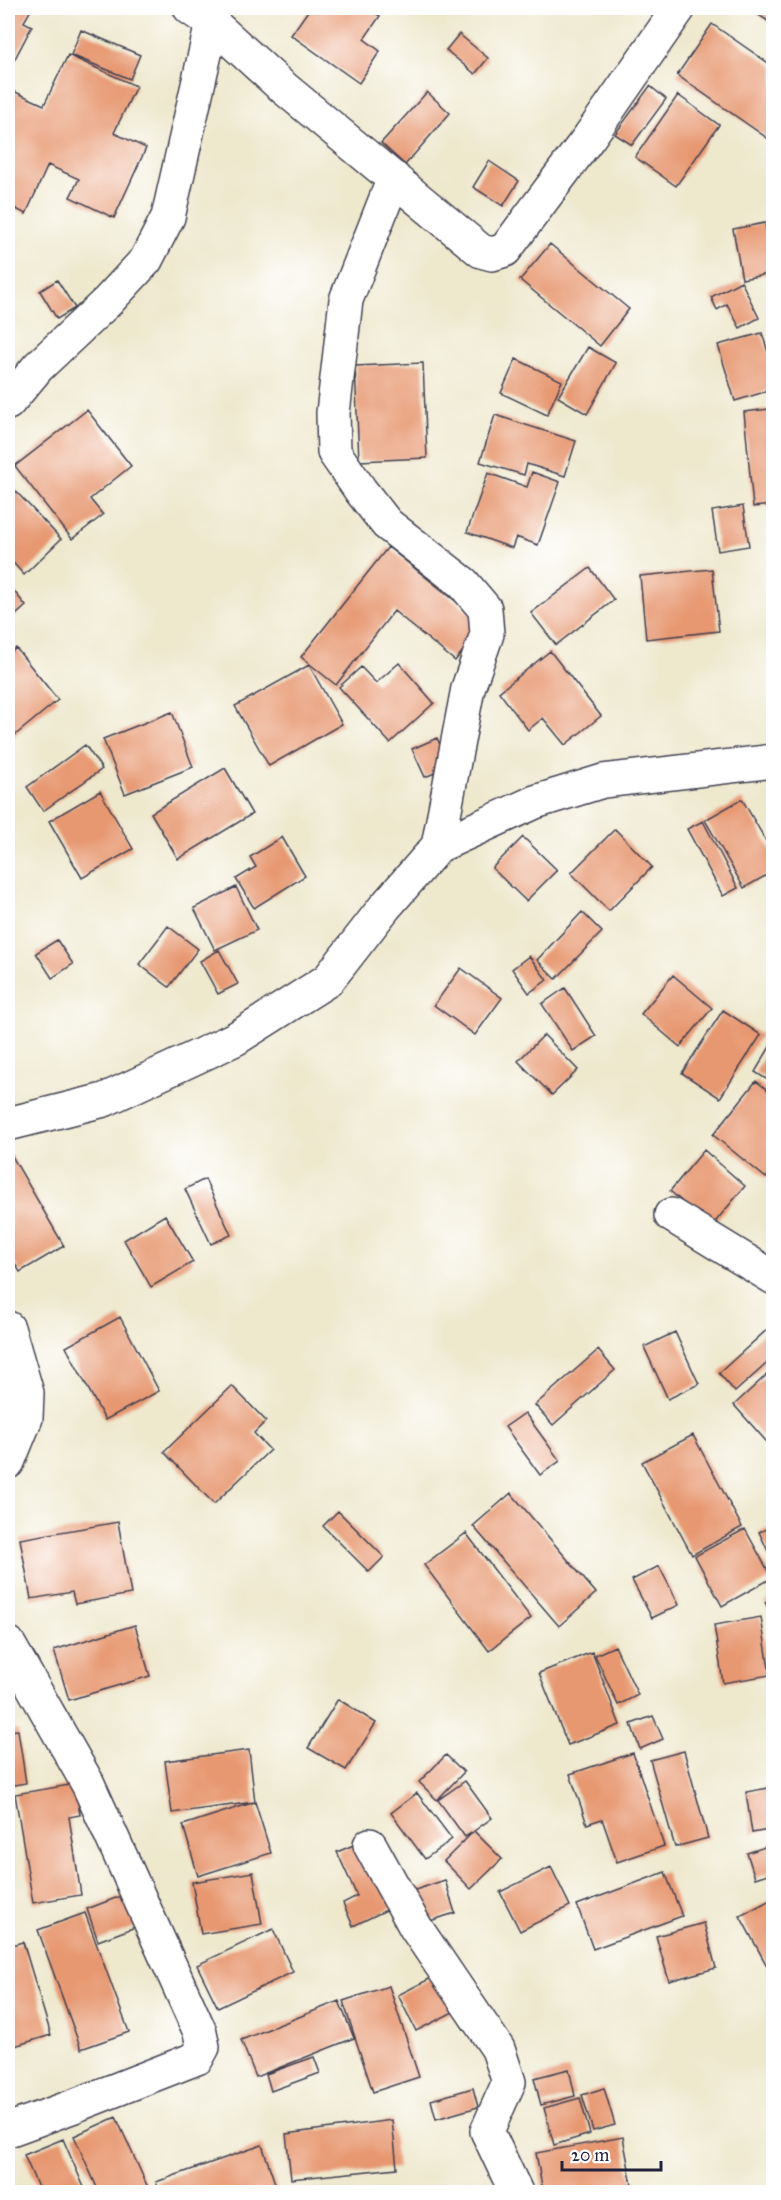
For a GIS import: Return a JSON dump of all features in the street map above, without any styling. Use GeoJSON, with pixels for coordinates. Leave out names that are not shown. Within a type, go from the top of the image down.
{"type":"FeatureCollection","features":[{"type":"Feature","properties":{"kind":"street"},"geometry":{"type":"LineString","coordinates":[[201,15],[481,251],[492,254],[505,250],[590,136],[679,8]]}},
{"type":"Feature","properties":{"kind":"street"},"geometry":{"type":"LineString","coordinates":[[8,403],[38,367],[108,301],[146,260],[168,217],[201,15]]}},
{"type":"Feature","properties":{"kind":"street"},"geometry":{"type":"LineString","coordinates":[[394,178],[346,300],[333,413],[334,452],[387,524],[463,583],[485,609],[487,634],[468,688],[438,846]]}},
{"type":"Feature","properties":{"kind":"street"},"geometry":{"type":"LineString","coordinates":[[8,1124],[104,1100],[235,1039],[328,980],[384,908],[438,846],[535,802],[603,781],[774,761]]}},
{"type":"Feature","properties":{"kind":"street"},"geometry":{"type":"LineString","coordinates":[[671,1215],[774,1278]]}},
{"type":"Feature","properties":{"kind":"street"},"geometry":{"type":"LineString","coordinates":[[8,1328],[27,1393],[26,1418],[8,1462]]}},
{"type":"Feature","properties":{"kind":"street"},"geometry":{"type":"LineString","coordinates":[[8,1643],[88,1784],[200,2032],[203,2047],[197,2058],[8,2130]]}},
{"type":"Feature","properties":{"kind":"street"},"geometry":{"type":"LineString","coordinates":[[370,1845],[416,1928],[498,2049],[509,2082],[487,2131],[516,2193]]}},
{"type":"Feature","properties":{"kind":"building"},"geometry":{"type":"Polygon","coordinates":[[[8,8],[32,8],[24,22],[32,26],[8,72],[8,8]]]}},
{"type":"Feature","properties":{"kind":"building"},"geometry":{"type":"Polygon","coordinates":[[[310,8],[367,8],[380,16],[364,39],[380,51],[359,83],[291,35],[310,8]]]}},
{"type":"Feature","properties":{"kind":"building"},"geometry":{"type":"Polygon","coordinates":[[[748,8],[774,8],[774,25],[748,8]]]}},
{"type":"Feature","properties":{"kind":"building"},"geometry":{"type":"Polygon","coordinates":[[[712,24],[774,67],[774,135],[770,140],[677,75],[712,24]]]}},
{"type":"Feature","properties":{"kind":"building"},"geometry":{"type":"Polygon","coordinates":[[[81,30],[140,55],[130,79],[71,55],[81,30]]]}},
{"type":"Feature","properties":{"kind":"building"},"geometry":{"type":"Polygon","coordinates":[[[459,34],[488,58],[475,74],[446,50],[459,34]]]}},
{"type":"Feature","properties":{"kind":"building"},"geometry":{"type":"Polygon","coordinates":[[[68,55],[136,86],[114,133],[146,148],[114,218],[70,197],[79,179],[48,165],[26,214],[8,205],[9,89],[44,105],[68,55]]]}},
{"type":"Feature","properties":{"kind":"building"},"geometry":{"type":"Polygon","coordinates":[[[650,86],[666,99],[632,145],[615,134],[650,86]]]}},
{"type":"Feature","properties":{"kind":"building"},"geometry":{"type":"Polygon","coordinates":[[[427,92],[450,113],[405,165],[381,143],[427,92]]]}},
{"type":"Feature","properties":{"kind":"building"},"geometry":{"type":"Polygon","coordinates":[[[678,95],[719,125],[676,186],[635,157],[678,95]]]}},
{"type":"Feature","properties":{"kind":"building"},"geometry":{"type":"Polygon","coordinates":[[[489,161],[519,181],[503,206],[473,187],[489,161]]]}},
{"type":"Feature","properties":{"kind":"building"},"geometry":{"type":"Polygon","coordinates":[[[765,223],[774,273],[742,279],[733,229],[765,223]]]}},
{"type":"Feature","properties":{"kind":"building"},"geometry":{"type":"Polygon","coordinates":[[[550,244],[629,309],[600,346],[520,280],[550,244]]]}},
{"type":"Feature","properties":{"kind":"building"},"geometry":{"type":"Polygon","coordinates":[[[57,280],[75,308],[57,319],[40,291],[57,280]]]}},
{"type":"Feature","properties":{"kind":"building"},"geometry":{"type":"Polygon","coordinates":[[[741,281],[759,318],[740,328],[727,304],[717,310],[711,297],[741,281]]]}},
{"type":"Feature","properties":{"kind":"building"},"geometry":{"type":"Polygon","coordinates":[[[762,333],[774,371],[774,389],[735,401],[718,345],[762,333]]]}},
{"type":"Feature","properties":{"kind":"building"},"geometry":{"type":"Polygon","coordinates":[[[588,347],[616,363],[587,414],[558,397],[588,347]]]}},
{"type":"Feature","properties":{"kind":"building"},"geometry":{"type":"Polygon","coordinates":[[[516,359],[562,381],[547,415],[501,393],[516,359]]]}},
{"type":"Feature","properties":{"kind":"building"},"geometry":{"type":"Polygon","coordinates":[[[423,363],[427,458],[359,461],[355,366],[423,363]]]}},
{"type":"Feature","properties":{"kind":"building"},"geometry":{"type":"Polygon","coordinates":[[[769,409],[774,455],[774,505],[753,507],[744,412],[769,409]]]}},
{"type":"Feature","properties":{"kind":"building"},"geometry":{"type":"Polygon","coordinates":[[[87,410],[131,466],[90,499],[103,515],[72,539],[15,466],[87,410]]]}},
{"type":"Feature","properties":{"kind":"building"},"geometry":{"type":"Polygon","coordinates":[[[495,415],[576,441],[565,476],[527,464],[524,475],[480,462],[495,415]]]}},
{"type":"Feature","properties":{"kind":"building"},"geometry":{"type":"Polygon","coordinates":[[[532,472],[560,482],[538,545],[516,537],[512,548],[467,532],[488,473],[527,487],[532,472]]]}},
{"type":"Feature","properties":{"kind":"building"},"geometry":{"type":"Polygon","coordinates":[[[8,483],[61,539],[24,575],[8,557],[8,483]]]}},
{"type":"Feature","properties":{"kind":"building"},"geometry":{"type":"Polygon","coordinates":[[[743,506],[749,546],[718,551],[712,511],[743,506]]]}},
{"type":"Feature","properties":{"kind":"building"},"geometry":{"type":"Polygon","coordinates":[[[388,547],[484,624],[455,661],[394,611],[336,685],[301,657],[388,547]]]}},
{"type":"Feature","properties":{"kind":"building"},"geometry":{"type":"Polygon","coordinates":[[[590,568],[614,600],[556,645],[531,613],[590,568]]]}},
{"type":"Feature","properties":{"kind":"building"},"geometry":{"type":"Polygon","coordinates":[[[712,569],[719,631],[646,639],[640,576],[712,569]]]}},
{"type":"Feature","properties":{"kind":"building"},"geometry":{"type":"Polygon","coordinates":[[[8,584],[26,606],[8,622],[8,584]]]}},
{"type":"Feature","properties":{"kind":"building"},"geometry":{"type":"Polygon","coordinates":[[[16,648],[58,700],[8,741],[8,655],[16,648]]]}},
{"type":"Feature","properties":{"kind":"building"},"geometry":{"type":"Polygon","coordinates":[[[550,651],[601,716],[565,745],[543,718],[528,730],[499,692],[550,651]]]}},
{"type":"Feature","properties":{"kind":"building"},"geometry":{"type":"Polygon","coordinates":[[[399,663],[434,703],[390,743],[339,687],[361,667],[376,683],[399,663]]]}},
{"type":"Feature","properties":{"kind":"building"},"geometry":{"type":"Polygon","coordinates":[[[309,665],[342,724],[269,766],[235,706],[309,665]]]}},
{"type":"Feature","properties":{"kind":"building"},"geometry":{"type":"Polygon","coordinates":[[[172,712],[193,767],[125,794],[103,739],[172,712]]]}},
{"type":"Feature","properties":{"kind":"building"},"geometry":{"type":"Polygon","coordinates":[[[437,738],[450,767],[425,777],[412,749],[437,738]]]}},
{"type":"Feature","properties":{"kind":"building"},"geometry":{"type":"Polygon","coordinates":[[[85,745],[102,769],[43,811],[27,787],[85,745]]]}},
{"type":"Feature","properties":{"kind":"building"},"geometry":{"type":"Polygon","coordinates":[[[225,768],[252,814],[178,859],[151,813],[225,768]]]}},
{"type":"Feature","properties":{"kind":"building"},"geometry":{"type":"Polygon","coordinates":[[[100,791],[133,849],[82,878],[49,821],[100,791]]]}},
{"type":"Feature","properties":{"kind":"building"},"geometry":{"type":"Polygon","coordinates":[[[742,799],[774,855],[774,871],[744,888],[705,820],[742,799]]]}},
{"type":"Feature","properties":{"kind":"building"},"geometry":{"type":"Polygon","coordinates":[[[703,821],[738,888],[723,896],[687,829],[703,821]]]}},
{"type":"Feature","properties":{"kind":"building"},"geometry":{"type":"Polygon","coordinates":[[[615,829],[652,867],[609,911],[571,873],[615,829]]]}},
{"type":"Feature","properties":{"kind":"building"},"geometry":{"type":"Polygon","coordinates":[[[282,837],[305,876],[254,908],[236,879],[256,867],[250,857],[282,837]]]}},
{"type":"Feature","properties":{"kind":"building"},"geometry":{"type":"Polygon","coordinates":[[[523,837],[557,870],[526,901],[492,868],[523,837]]]}},
{"type":"Feature","properties":{"kind":"building"},"geometry":{"type":"Polygon","coordinates":[[[236,887],[257,930],[215,950],[194,908],[236,887]]]}},
{"type":"Feature","properties":{"kind":"building"},"geometry":{"type":"Polygon","coordinates":[[[582,912],[602,932],[556,979],[537,960],[582,912]]]}},
{"type":"Feature","properties":{"kind":"building"},"geometry":{"type":"Polygon","coordinates":[[[168,926],[198,949],[169,987],[139,964],[168,926]]]}},
{"type":"Feature","properties":{"kind":"building"},"geometry":{"type":"Polygon","coordinates":[[[57,940],[73,964],[52,978],[36,953],[57,940]]]}},
{"type":"Feature","properties":{"kind":"building"},"geometry":{"type":"Polygon","coordinates":[[[219,950],[238,984],[218,994],[200,961],[219,950]]]}},
{"type":"Feature","properties":{"kind":"building"},"geometry":{"type":"Polygon","coordinates":[[[529,956],[547,980],[529,993],[512,969],[529,956]]]}},
{"type":"Feature","properties":{"kind":"building"},"geometry":{"type":"Polygon","coordinates":[[[461,968],[502,998],[475,1035],[434,1005],[461,968]]]}},
{"type":"Feature","properties":{"kind":"building"},"geometry":{"type":"Polygon","coordinates":[[[673,975],[712,1008],[680,1047],[641,1014],[673,975]]]}},
{"type":"Feature","properties":{"kind":"building"},"geometry":{"type":"Polygon","coordinates":[[[565,988],[596,1036],[573,1051],[542,1004],[565,988]]]}},
{"type":"Feature","properties":{"kind":"building"},"geometry":{"type":"Polygon","coordinates":[[[723,1010],[761,1035],[720,1098],[682,1073],[723,1010]]]}},
{"type":"Feature","properties":{"kind":"building"},"geometry":{"type":"Polygon","coordinates":[[[544,1035],[578,1070],[552,1095],[518,1061],[544,1035]]]}},
{"type":"Feature","properties":{"kind":"building"},"geometry":{"type":"Polygon","coordinates":[[[774,1040],[774,1084],[755,1072],[774,1040]]]}},
{"type":"Feature","properties":{"kind":"building"},"geometry":{"type":"Polygon","coordinates":[[[756,1081],[774,1095],[774,1169],[766,1178],[713,1135],[756,1081]]]}},
{"type":"Feature","properties":{"kind":"building"},"geometry":{"type":"Polygon","coordinates":[[[8,1149],[64,1246],[20,1272],[8,1251],[8,1149]]]}},
{"type":"Feature","properties":{"kind":"building"},"geometry":{"type":"Polygon","coordinates":[[[704,1150],[745,1186],[711,1227],[670,1191],[704,1150]]]}},
{"type":"Feature","properties":{"kind":"building"},"geometry":{"type":"Polygon","coordinates":[[[205,1179],[231,1235],[211,1244],[185,1189],[205,1179]]]}},
{"type":"Feature","properties":{"kind":"building"},"geometry":{"type":"Polygon","coordinates":[[[165,1215],[193,1262],[151,1287],[124,1240],[165,1215]]]}},
{"type":"Feature","properties":{"kind":"building"},"geometry":{"type":"Polygon","coordinates":[[[120,1317],[159,1391],[105,1420],[66,1347],[120,1317]]]}},
{"type":"Feature","properties":{"kind":"building"},"geometry":{"type":"Polygon","coordinates":[[[771,1326],[774,1328],[774,1357],[735,1392],[719,1373],[771,1326]]]}},
{"type":"Feature","properties":{"kind":"building"},"geometry":{"type":"Polygon","coordinates":[[[675,1332],[699,1384],[668,1399],[644,1347],[675,1332]]]}},
{"type":"Feature","properties":{"kind":"building"},"geometry":{"type":"Polygon","coordinates":[[[598,1350],[615,1370],[553,1425],[535,1405],[598,1350]]]}},
{"type":"Feature","properties":{"kind":"building"},"geometry":{"type":"Polygon","coordinates":[[[774,1368],[774,1450],[734,1405],[774,1368]]]}},
{"type":"Feature","properties":{"kind":"building"},"geometry":{"type":"Polygon","coordinates":[[[232,1386],[266,1421],[254,1433],[270,1450],[214,1504],[164,1452],[232,1386]]]}},
{"type":"Feature","properties":{"kind":"building"},"geometry":{"type":"Polygon","coordinates":[[[8,1389],[18,1390],[8,1439],[8,1389]]]}},
{"type":"Feature","properties":{"kind":"building"},"geometry":{"type":"Polygon","coordinates":[[[525,1413],[560,1461],[540,1475],[505,1427],[525,1413]]]}},
{"type":"Feature","properties":{"kind":"building"},"geometry":{"type":"Polygon","coordinates":[[[693,1435],[742,1527],[692,1555],[642,1462],[693,1435]]]}},
{"type":"Feature","properties":{"kind":"building"},"geometry":{"type":"Polygon","coordinates":[[[511,1493],[596,1593],[559,1626],[473,1526],[511,1493]]]}},
{"type":"Feature","properties":{"kind":"building"},"geometry":{"type":"Polygon","coordinates":[[[338,1511],[384,1557],[369,1572],[323,1526],[338,1511]]]}},
{"type":"Feature","properties":{"kind":"building"},"geometry":{"type":"Polygon","coordinates":[[[118,1522],[131,1594],[75,1604],[72,1592],[31,1599],[20,1539],[118,1522]]]}},
{"type":"Feature","properties":{"kind":"building"},"geometry":{"type":"Polygon","coordinates":[[[774,1526],[774,1564],[759,1532],[774,1526]]]}},
{"type":"Feature","properties":{"kind":"building"},"geometry":{"type":"Polygon","coordinates":[[[745,1529],[772,1578],[722,1606],[695,1556],[745,1529]]]}},
{"type":"Feature","properties":{"kind":"building"},"geometry":{"type":"Polygon","coordinates":[[[466,1533],[531,1618],[489,1651],[424,1565],[466,1533]]]}},
{"type":"Feature","properties":{"kind":"building"},"geometry":{"type":"Polygon","coordinates":[[[659,1566],[679,1605],[652,1618],[632,1580],[659,1566]]]}},
{"type":"Feature","properties":{"kind":"building"},"geometry":{"type":"Polygon","coordinates":[[[774,1598],[774,1622],[765,1602],[774,1598]]]}},
{"type":"Feature","properties":{"kind":"building"},"geometry":{"type":"Polygon","coordinates":[[[761,1617],[770,1675],[723,1683],[714,1625],[761,1617]]]}},
{"type":"Feature","properties":{"kind":"building"},"geometry":{"type":"Polygon","coordinates":[[[135,1625],[150,1676],[69,1700],[54,1650],[135,1625]]]}},
{"type":"Feature","properties":{"kind":"building"},"geometry":{"type":"Polygon","coordinates":[[[615,1646],[638,1695],[618,1705],[595,1655],[615,1646]]]}},
{"type":"Feature","properties":{"kind":"building"},"geometry":{"type":"Polygon","coordinates":[[[592,1652],[620,1725],[568,1745],[539,1673],[592,1652]]]}},
{"type":"Feature","properties":{"kind":"building"},"geometry":{"type":"Polygon","coordinates":[[[338,1699],[376,1723],[346,1770],[308,1748],[338,1699]]]}},
{"type":"Feature","properties":{"kind":"building"},"geometry":{"type":"Polygon","coordinates":[[[653,1716],[663,1739],[640,1749],[631,1724],[653,1716]]]}},
{"type":"Feature","properties":{"kind":"building"},"geometry":{"type":"Polygon","coordinates":[[[18,1730],[26,1783],[8,1786],[8,1731],[18,1730]]]}},
{"type":"Feature","properties":{"kind":"building"},"geometry":{"type":"Polygon","coordinates":[[[249,1750],[255,1802],[172,1813],[165,1761],[249,1750]]]}},
{"type":"Feature","properties":{"kind":"building"},"geometry":{"type":"Polygon","coordinates":[[[684,1751],[708,1838],[675,1847],[650,1760],[684,1751]]]}},
{"type":"Feature","properties":{"kind":"building"},"geometry":{"type":"Polygon","coordinates":[[[633,1753],[664,1846],[617,1862],[602,1819],[587,1824],[570,1774],[633,1753]]]}},
{"type":"Feature","properties":{"kind":"building"},"geometry":{"type":"Polygon","coordinates":[[[446,1755],[464,1772],[437,1800],[419,1782],[446,1755]]]}},
{"type":"Feature","properties":{"kind":"building"},"geometry":{"type":"Polygon","coordinates":[[[465,1781],[492,1818],[474,1831],[502,1859],[471,1889],[444,1861],[473,1832],[465,1837],[438,1800],[465,1781]]]}},
{"type":"Feature","properties":{"kind":"building"},"geometry":{"type":"Polygon","coordinates":[[[75,1784],[80,1815],[69,1817],[81,1895],[33,1903],[15,1794],[75,1784]]]}},
{"type":"Feature","properties":{"kind":"building"},"geometry":{"type":"Polygon","coordinates":[[[774,1787],[774,1829],[752,1833],[746,1792],[774,1787]]]}},
{"type":"Feature","properties":{"kind":"building"},"geometry":{"type":"Polygon","coordinates":[[[417,1793],[452,1839],[425,1859],[391,1813],[417,1793]]]}},
{"type":"Feature","properties":{"kind":"building"},"geometry":{"type":"Polygon","coordinates":[[[255,1802],[271,1853],[198,1876],[183,1825],[255,1802]]]}},
{"type":"Feature","properties":{"kind":"building"},"geometry":{"type":"Polygon","coordinates":[[[363,1841],[393,1907],[353,1926],[343,1903],[357,1896],[337,1852],[363,1841]]]}},
{"type":"Feature","properties":{"kind":"building"},"geometry":{"type":"Polygon","coordinates":[[[774,1844],[774,1872],[755,1878],[747,1853],[774,1844]]]}},
{"type":"Feature","properties":{"kind":"building"},"geometry":{"type":"Polygon","coordinates":[[[551,1867],[570,1906],[520,1931],[500,1892],[551,1867]]]}},
{"type":"Feature","properties":{"kind":"building"},"geometry":{"type":"Polygon","coordinates":[[[253,1872],[262,1924],[201,1934],[192,1882],[253,1872]]]}},
{"type":"Feature","properties":{"kind":"building"},"geometry":{"type":"Polygon","coordinates":[[[665,1872],[682,1916],[593,1949],[577,1905],[665,1872]]]}},
{"type":"Feature","properties":{"kind":"building"},"geometry":{"type":"Polygon","coordinates":[[[445,1880],[455,1913],[417,1925],[406,1893],[445,1880]]]}},
{"type":"Feature","properties":{"kind":"building"},"geometry":{"type":"Polygon","coordinates":[[[126,1894],[138,1926],[98,1941],[87,1909],[126,1894]]]}},
{"type":"Feature","properties":{"kind":"building"},"geometry":{"type":"Polygon","coordinates":[[[774,1898],[774,1979],[740,1916],[774,1898]]]}},
{"type":"Feature","properties":{"kind":"building"},"geometry":{"type":"Polygon","coordinates":[[[85,1913],[129,2032],[81,2049],[38,1930],[85,1913]]]}},
{"type":"Feature","properties":{"kind":"building"},"geometry":{"type":"Polygon","coordinates":[[[704,1923],[716,1968],[669,1981],[656,1936],[704,1923]]]}},
{"type":"Feature","properties":{"kind":"building"},"geometry":{"type":"Polygon","coordinates":[[[273,1929],[293,1972],[218,2008],[197,1965],[273,1929]]]}},
{"type":"Feature","properties":{"kind":"building"},"geometry":{"type":"Polygon","coordinates":[[[23,1942],[51,2035],[8,2048],[8,1946],[23,1942]]]}},
{"type":"Feature","properties":{"kind":"building"},"geometry":{"type":"Polygon","coordinates":[[[441,1973],[459,2009],[416,2031],[398,1995],[441,1973]]]}},
{"type":"Feature","properties":{"kind":"building"},"geometry":{"type":"Polygon","coordinates":[[[389,1986],[419,2077],[373,2092],[343,2001],[389,1986]]]}},
{"type":"Feature","properties":{"kind":"building"},"geometry":{"type":"Polygon","coordinates":[[[339,2001],[354,2038],[256,2077],[241,2040],[339,2001]]]}},
{"type":"Feature","properties":{"kind":"building"},"geometry":{"type":"Polygon","coordinates":[[[314,2057],[320,2073],[271,2091],[266,2074],[314,2057]]]}},
{"type":"Feature","properties":{"kind":"building"},"geometry":{"type":"Polygon","coordinates":[[[569,2069],[575,2096],[541,2105],[534,2078],[569,2069]]]}},
{"type":"Feature","properties":{"kind":"building"},"geometry":{"type":"Polygon","coordinates":[[[473,2088],[478,2107],[436,2119],[431,2100],[473,2088]]]}},
{"type":"Feature","properties":{"kind":"building"},"geometry":{"type":"Polygon","coordinates":[[[604,2088],[615,2125],[593,2131],[582,2095],[604,2088]]]}},
{"type":"Feature","properties":{"kind":"building"},"geometry":{"type":"Polygon","coordinates":[[[580,2098],[590,2134],[554,2145],[544,2108],[580,2098]]]}},
{"type":"Feature","properties":{"kind":"building"},"geometry":{"type":"Polygon","coordinates":[[[116,2117],[150,2192],[99,2192],[74,2136],[116,2117]]]}},
{"type":"Feature","properties":{"kind":"building"},"geometry":{"type":"Polygon","coordinates":[[[392,2120],[397,2168],[291,2179],[286,2134],[392,2120]]]}},
{"type":"Feature","properties":{"kind":"building"},"geometry":{"type":"Polygon","coordinates":[[[623,2137],[632,2185],[590,2192],[543,2192],[536,2153],[623,2137]]]}},
{"type":"Feature","properties":{"kind":"building"},"geometry":{"type":"Polygon","coordinates":[[[63,2139],[86,2192],[40,2192],[24,2155],[63,2139]]]}},
{"type":"Feature","properties":{"kind":"building"},"geometry":{"type":"Polygon","coordinates":[[[262,2145],[278,2192],[160,2192],[156,2182],[262,2145]]]}}]}
